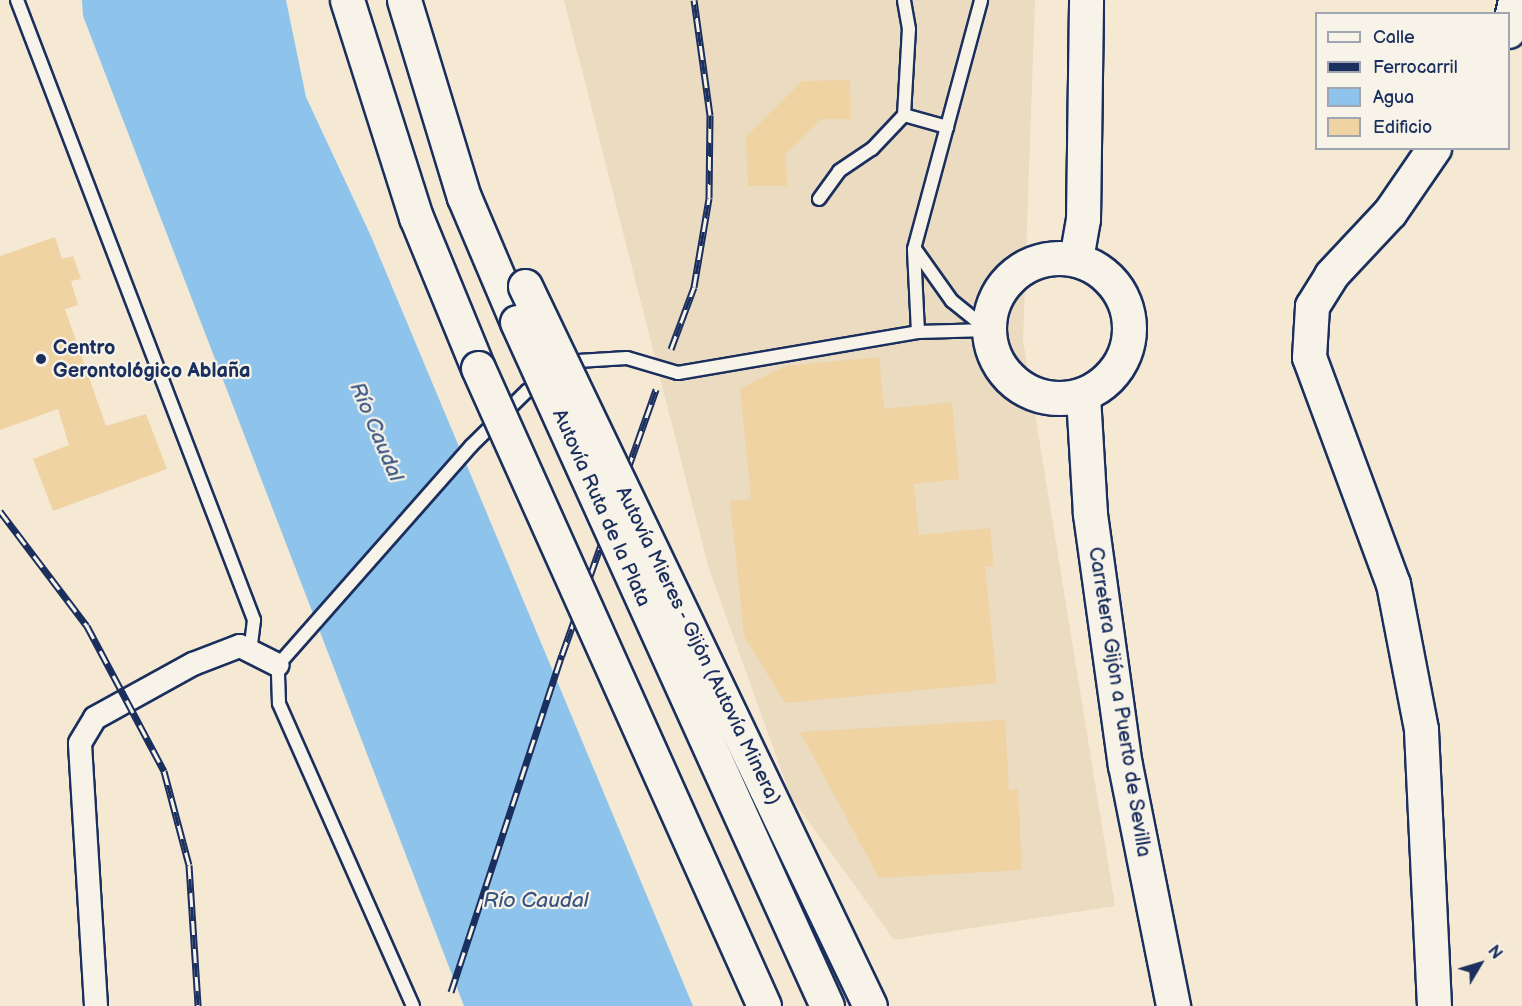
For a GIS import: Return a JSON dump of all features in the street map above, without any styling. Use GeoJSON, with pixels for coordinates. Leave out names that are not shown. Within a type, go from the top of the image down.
{"type":"FeatureCollection","features":[{"type":"Feature","properties":{"kind":"main road"},"geometry":{"type":"LineString","coordinates":[[347,0],[416,217],[478,368],[764,1006]]}},
{"type":"Feature","properties":{"kind":"main road","name":"Autovía Mieres - Gijón (Autovía Minera)"},"geometry":{"type":"LineString","coordinates":[[405,0],[525,286],[870,1006]]}},
{"type":"Feature","properties":{"kind":"main road","name":"Autovía Ruta de la Plata"},"geometry":{"type":"LineString","coordinates":[[405,0],[464,197],[517,322],[826,1006]]}},
{"type":"Feature","properties":{"kind":"main road"},"geometry":{"type":"LineString","coordinates":[[1076,259],[1083,219],[1086,0]]}},
{"type":"Feature","properties":{"kind":"main road"},"geometry":{"type":"LineString","coordinates":[[1510,26],[1515,0]]}},
{"type":"Feature","properties":{"kind":"main road"},"geometry":{"type":"LineString","coordinates":[[1433,150],[1390,212],[1322,290],[1312,306],[1309,357],[1393,584],[1421,729],[1428,944],[1434,1006]]}},
{"type":"Feature","properties":{"kind":"main road"},"geometry":{"type":"LineString","coordinates":[[1043,259],[1076,259],[1107,276],[1127,307],[1129,343],[1113,376],[1083,396],[1050,399],[1018,387],[996,362],[988,330],[994,298],[1014,273],[1043,259]]}},
{"type":"Feature","properties":{"kind":"main road","name":"Carretera Gijón a Puerto de Sevilla"},"geometry":{"type":"LineString","coordinates":[[1083,396],[1090,514],[1125,765],[1173,1006]]}},
{"type":"Feature","properties":{"kind":"street"},"geometry":{"type":"LineString","coordinates":[[96,1006],[80,743],[95,718],[132,695],[193,664],[240,646],[278,665]]}},
{"type":"Feature","properties":{"kind":"street"},"geometry":{"type":"LineString","coordinates":[[1428,944],[1446,909]]}},
{"type":"Feature","properties":{"kind":"lane"},"geometry":{"type":"LineString","coordinates":[[16,0],[254,620],[250,651]]}},
{"type":"Feature","properties":{"kind":"lane"},"geometry":{"type":"LineString","coordinates":[[819,200],[839,171],[872,149],[904,116],[909,29],[904,0]]}},
{"type":"Feature","properties":{"kind":"lane"},"geometry":{"type":"LineString","coordinates":[[918,333],[914,249],[981,0]]}},
{"type":"Feature","properties":{"kind":"lane"},"geometry":{"type":"LineString","coordinates":[[904,116],[947,127]]}},
{"type":"Feature","properties":{"kind":"lane"},"geometry":{"type":"LineString","coordinates":[[914,249],[952,301],[988,330]]}},
{"type":"Feature","properties":{"kind":"lane"},"geometry":{"type":"LineString","coordinates":[[413,1006],[279,703],[278,665],[311,624],[471,446],[527,391],[578,361],[627,358],[678,373],[918,333],[988,330]]}},
{"type":"Feature","properties":{"kind":"shaded area"},"geometry":{"type":"Polygon","coordinates":[[[564,0],[1035,0],[1023,340],[1115,906],[894,940],[791,797],[708,566],[564,0]]]}},
{"type":"Feature","properties":{"kind":"water","name":"Río Caudal"},"geometry":{"type":"Polygon","coordinates":[[[82,0],[286,0],[306,97],[370,234],[693,1006],[464,1006],[83,16],[82,0]]]}},
{"type":"Feature","properties":{"kind":"building"},"geometry":{"type":"Polygon","coordinates":[[[850,80],[851,119],[821,119],[786,154],[787,186],[748,186],[746,137],[802,81],[850,80]]]}},
{"type":"Feature","properties":{"kind":"building","name":"Centro Gerontológico Ablaña"},"geometry":{"type":"Polygon","coordinates":[[[55,237],[62,259],[73,256],[81,279],[71,281],[78,305],[65,309],[106,426],[146,414],[167,469],[53,511],[33,459],[69,445],[58,409],[0,430],[0,256],[55,237]]]}},
{"type":"Feature","properties":{"kind":"building"},"geometry":{"type":"Polygon","coordinates":[[[879,357],[884,409],[952,402],[959,479],[914,484],[919,535],[990,528],[994,566],[985,567],[997,683],[785,703],[744,636],[730,501],[751,499],[740,389],[785,366],[879,357]]]}},
{"type":"Feature","properties":{"kind":"building"},"geometry":{"type":"Polygon","coordinates":[[[1005,720],[1009,790],[1018,789],[1022,870],[879,878],[800,732],[1005,720]]]}},
{"type":"Feature","properties":{"kind":"railway"},"geometry":{"type":"LineString","coordinates":[[671,349],[694,287],[709,198],[710,115],[694,0]]}},
{"type":"Feature","properties":{"kind":"railway"},"geometry":{"type":"LineString","coordinates":[[451,992],[562,655],[656,389]]}},
{"type":"Feature","properties":{"kind":"railway"},"geometry":{"type":"LineString","coordinates":[[0,511],[87,626],[164,771],[189,865],[198,1006]]}},
{"type":"Feature","properties":{"kind":"place","name":"Centro Gerontológico Ablaña"},"geometry":{"type":"Point","coordinates":[41,359]}}]}
